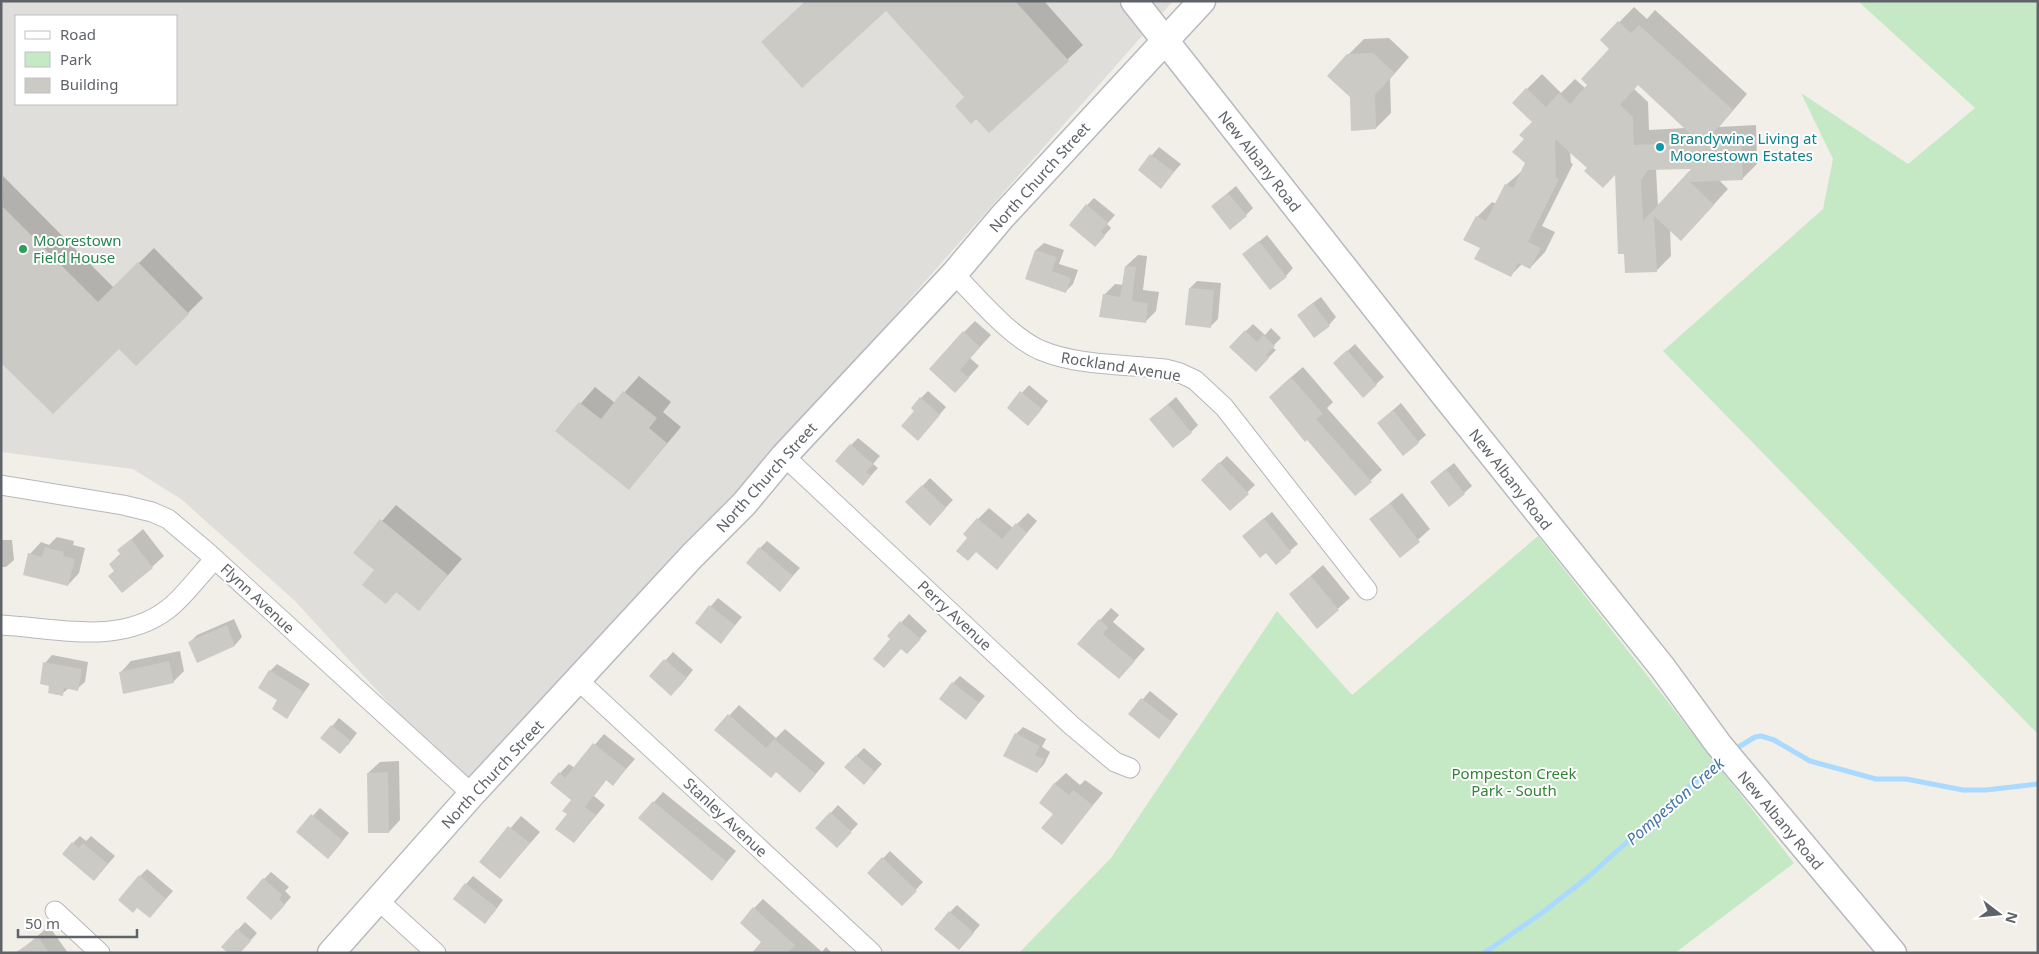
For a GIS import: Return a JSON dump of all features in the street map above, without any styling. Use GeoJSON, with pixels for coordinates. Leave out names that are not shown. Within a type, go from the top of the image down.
{"type":"FeatureCollection","features":[{"type":"Feature","properties":{"kind":"main road","name":"New Albany Road"},"geometry":{"type":"LineString","coordinates":[[1134,1],[1444,396],[1662,666],[1719,745],[1893,953]]}},
{"type":"Feature","properties":{"kind":"main road","name":"North Church Street"},"geometry":{"type":"LineString","coordinates":[[331,953],[472,794],[579,681],[692,556],[744,504],[784,456],[954,274],[1002,217],[1202,1]]}},
{"type":"Feature","properties":{"kind":"street","name":"Rockland Avenue"},"geometry":{"type":"LineString","coordinates":[[954,274],[1013,331],[1038,349],[1070,359],[1165,369],[1195,380],[1224,407],[1367,590]]}},
{"type":"Feature","properties":{"kind":"street","name":"Perry Avenue"},"geometry":{"type":"LineString","coordinates":[[784,456],[1071,725],[1115,762],[1130,768]]}},
{"type":"Feature","properties":{"kind":"street","name":"Flynn Avenue"},"geometry":{"type":"LineString","coordinates":[[1,485],[123,505],[152,512],[168,519],[215,559],[472,794]]}},
{"type":"Feature","properties":{"kind":"street"},"geometry":{"type":"LineString","coordinates":[[1,625],[89,632],[112,632],[136,628],[170,608],[215,559]]}},
{"type":"Feature","properties":{"kind":"street","name":"Stanley Avenue"},"geometry":{"type":"LineString","coordinates":[[579,681],[872,953]]}},
{"type":"Feature","properties":{"kind":"street"},"geometry":{"type":"LineString","coordinates":[[378,900],[436,953]]}},
{"type":"Feature","properties":{"kind":"street"},"geometry":{"type":"LineString","coordinates":[[56,912],[100,953]]}},
{"type":"Feature","properties":{"kind":"shaded area"},"geometry":{"type":"Polygon","coordinates":[[[1,1],[1173,1],[472,794],[295,601],[181,499],[133,469],[1,452],[1,1]]]}},
{"type":"Feature","properties":{"kind":"green space"},"geometry":{"type":"Polygon","coordinates":[[[1858,1],[2038,1],[2038,734],[1663,351],[1823,209],[1833,159],[1801,93],[1908,164],[1975,108],[1858,1]]]}},
{"type":"Feature","properties":{"kind":"green space","name":"Pompeston Creek Park - South"},"geometry":{"type":"Polygon","coordinates":[[[1538,536],[1794,863],[1675,953],[1019,953],[1111,858],[1277,611],[1352,695],[1538,536]]]}},
{"type":"Feature","properties":{"kind":"building"},"geometry":{"type":"Polygon","coordinates":[[[806,1],[1015,1],[1069,61],[989,133],[976,119],[971,124],[955,106],[964,97],[886,11],[802,88],[761,42],[806,1]]]}},
{"type":"Feature","properties":{"kind":"building","name":"Brandywine Living at Moorestown Estates"},"geometry":{"type":"Polygon","coordinates":[[[1618,21],[1631,33],[1639,25],[1733,110],[1706,141],[1741,140],[1743,180],[1690,182],[1714,205],[1681,241],[1654,216],[1657,272],[1625,273],[1624,254],[1618,254],[1615,175],[1603,188],[1584,171],[1587,168],[1555,139],[1556,178],[1559,179],[1528,242],[1541,248],[1530,269],[1518,263],[1511,277],[1474,259],[1480,248],[1463,240],[1476,216],[1486,221],[1505,184],[1513,188],[1525,163],[1512,152],[1524,139],[1519,135],[1532,122],[1512,103],[1526,88],[1546,107],[1559,93],[1570,104],[1587,85],[1581,79],[1609,49],[1600,40],[1618,21]],[[1638,85],[1620,105],[1633,117],[1634,145],[1699,142],[1638,85]],[[1691,169],[1648,170],[1641,180],[1643,221],[1654,209],[1691,169]]]}},
{"type":"Feature","properties":{"kind":"building"},"geometry":{"type":"Polygon","coordinates":[[[1373,53],[1395,73],[1375,95],[1376,129],[1351,131],[1350,97],[1327,76],[1347,54],[1373,53]]]}},
{"type":"Feature","properties":{"kind":"building"},"geometry":{"type":"Polygon","coordinates":[[[1150,154],[1174,172],[1161,189],[1138,170],[1150,154]]]}},
{"type":"Feature","properties":{"kind":"building"},"geometry":{"type":"Polygon","coordinates":[[[1228,193],[1247,216],[1230,230],[1211,206],[1228,193]]]}},
{"type":"Feature","properties":{"kind":"building"},"geometry":{"type":"Polygon","coordinates":[[[1086,204],[1108,223],[1101,232],[1105,236],[1095,247],[1069,225],[1086,204]]]}},
{"type":"Feature","properties":{"kind":"building"},"geometry":{"type":"Polygon","coordinates":[[[1,205],[98,302],[138,262],[189,314],[136,366],[119,349],[53,414],[1,363],[1,205]]]}},
{"type":"Feature","properties":{"kind":"building"},"geometry":{"type":"Polygon","coordinates":[[[1259,241],[1287,277],[1270,290],[1242,254],[1259,241]]]}},
{"type":"Feature","properties":{"kind":"building"},"geometry":{"type":"Polygon","coordinates":[[[1035,250],[1057,257],[1052,271],[1071,278],[1066,293],[1025,279],[1035,250]]]}},
{"type":"Feature","properties":{"kind":"building"},"geometry":{"type":"Polygon","coordinates":[[[1125,266],[1136,267],[1132,301],[1148,303],[1146,323],[1099,317],[1103,294],[1120,297],[1125,266]]]}},
{"type":"Feature","properties":{"kind":"building"},"geometry":{"type":"Polygon","coordinates":[[[1189,288],[1214,290],[1211,328],[1185,325],[1189,288]]]}},
{"type":"Feature","properties":{"kind":"building"},"geometry":{"type":"Polygon","coordinates":[[[1313,303],[1330,326],[1314,338],[1297,315],[1313,303]]]}},
{"type":"Feature","properties":{"kind":"building"},"geometry":{"type":"Polygon","coordinates":[[[1245,330],[1257,342],[1263,335],[1275,346],[1266,355],[1269,358],[1256,372],[1229,347],[1245,330]]]}},
{"type":"Feature","properties":{"kind":"building"},"geometry":{"type":"Polygon","coordinates":[[[963,331],[980,347],[960,370],[969,378],[955,393],[929,369],[963,331]]]}},
{"type":"Feature","properties":{"kind":"building"},"geometry":{"type":"Polygon","coordinates":[[[1347,350],[1377,385],[1363,398],[1333,363],[1347,350]]]}},
{"type":"Feature","properties":{"kind":"building"},"geometry":{"type":"Polygon","coordinates":[[[1291,377],[1323,414],[1316,419],[1372,482],[1355,496],[1307,440],[1305,442],[1269,397],[1291,377]]]}},
{"type":"Feature","properties":{"kind":"building"},"geometry":{"type":"Polygon","coordinates":[[[623,391],[657,418],[649,428],[667,443],[629,490],[555,431],[579,402],[601,419],[623,391]]]}},
{"type":"Feature","properties":{"kind":"building"},"geometry":{"type":"Polygon","coordinates":[[[1020,391],[1042,409],[1028,426],[1007,408],[1020,391]]]}},
{"type":"Feature","properties":{"kind":"building"},"geometry":{"type":"Polygon","coordinates":[[[920,397],[940,415],[918,441],[901,426],[914,411],[911,408],[920,397]]]}},
{"type":"Feature","properties":{"kind":"building"},"geometry":{"type":"Polygon","coordinates":[[[1168,404],[1192,433],[1173,448],[1149,419],[1168,404]]]}},
{"type":"Feature","properties":{"kind":"building"},"geometry":{"type":"Polygon","coordinates":[[[1393,410],[1419,443],[1403,456],[1377,423],[1393,410]]]}},
{"type":"Feature","properties":{"kind":"building"},"geometry":{"type":"Polygon","coordinates":[[[850,444],[873,464],[866,472],[871,476],[863,486],[835,461],[850,444]]]}},
{"type":"Feature","properties":{"kind":"building"},"geometry":{"type":"Polygon","coordinates":[[[1219,462],[1249,494],[1230,511],[1201,480],[1219,462]]]}},
{"type":"Feature","properties":{"kind":"building"},"geometry":{"type":"Polygon","coordinates":[[[1446,469],[1465,494],[1449,507],[1430,482],[1446,469]]]}},
{"type":"Feature","properties":{"kind":"building"},"geometry":{"type":"Polygon","coordinates":[[[922,485],[946,508],[930,526],[905,502],[922,485]]]}},
{"type":"Feature","properties":{"kind":"building"},"geometry":{"type":"Polygon","coordinates":[[[1390,503],[1420,542],[1400,558],[1369,519],[1390,503]]]}},
{"type":"Feature","properties":{"kind":"building"},"geometry":{"type":"Polygon","coordinates":[[[977,518],[1002,539],[1016,523],[1027,533],[997,570],[976,552],[968,561],[956,551],[967,538],[963,534],[977,518]]]}},
{"type":"Feature","properties":{"kind":"building"},"geometry":{"type":"Polygon","coordinates":[[[1264,518],[1291,552],[1276,565],[1266,553],[1260,558],[1242,536],[1264,518]]]}},
{"type":"Feature","properties":{"kind":"building"},"geometry":{"type":"Polygon","coordinates":[[[380,519],[448,575],[419,611],[396,592],[386,604],[362,585],[374,570],[353,553],[380,519]]]}},
{"type":"Feature","properties":{"kind":"building"},"geometry":{"type":"Polygon","coordinates":[[[131,539],[153,568],[122,593],[108,576],[114,571],[109,564],[121,555],[117,550],[131,539]]]}},
{"type":"Feature","properties":{"kind":"building"},"geometry":{"type":"Polygon","coordinates":[[[45,547],[64,552],[63,556],[75,559],[68,586],[23,575],[28,553],[42,557],[45,547]]]}},
{"type":"Feature","properties":{"kind":"building"},"geometry":{"type":"Polygon","coordinates":[[[759,547],[793,576],[780,592],[746,563],[759,547]]]}},
{"type":"Feature","properties":{"kind":"building"},"geometry":{"type":"Polygon","coordinates":[[[1311,576],[1339,610],[1317,629],[1289,594],[1311,576]]]}},
{"type":"Feature","properties":{"kind":"building"},"geometry":{"type":"Polygon","coordinates":[[[709,605],[735,625],[721,644],[695,623],[709,605]]]}},
{"type":"Feature","properties":{"kind":"building"},"geometry":{"type":"Polygon","coordinates":[[[1099,619],[1108,627],[1103,634],[1135,661],[1119,679],[1077,644],[1099,619]]]}},
{"type":"Feature","properties":{"kind":"building"},"geometry":{"type":"Polygon","coordinates":[[[900,621],[921,639],[907,654],[901,649],[884,668],[873,659],[890,639],[887,636],[900,621]]]}},
{"type":"Feature","properties":{"kind":"building"},"geometry":{"type":"Polygon","coordinates":[[[227,625],[235,646],[197,663],[188,642],[227,625]]]}},
{"type":"Feature","properties":{"kind":"building"},"geometry":{"type":"Polygon","coordinates":[[[664,659],[687,678],[671,696],[649,676],[664,659]]]}},
{"type":"Feature","properties":{"kind":"building"},"geometry":{"type":"Polygon","coordinates":[[[169,661],[174,683],[123,694],[119,672],[169,661]]]}},
{"type":"Feature","properties":{"kind":"building"},"geometry":{"type":"Polygon","coordinates":[[[43,662],[82,669],[78,691],[64,688],[63,696],[48,693],[49,686],[40,684],[43,662]]]}},
{"type":"Feature","properties":{"kind":"building"},"geometry":{"type":"Polygon","coordinates":[[[269,670],[304,692],[287,719],[272,709],[277,700],[258,688],[269,670]]]}},
{"type":"Feature","properties":{"kind":"building"},"geometry":{"type":"Polygon","coordinates":[[[952,682],[979,703],[966,720],[939,699],[952,682]]]}},
{"type":"Feature","properties":{"kind":"building"},"geometry":{"type":"Polygon","coordinates":[[[1141,698],[1172,722],[1159,739],[1128,714],[1141,698]]]}},
{"type":"Feature","properties":{"kind":"building"},"geometry":{"type":"Polygon","coordinates":[[[728,714],[766,748],[774,739],[816,774],[800,793],[776,772],[771,778],[714,730],[728,714]]]}},
{"type":"Feature","properties":{"kind":"building"},"geometry":{"type":"Polygon","coordinates":[[[331,725],[351,741],[340,754],[320,738],[331,725]]]}},
{"type":"Feature","properties":{"kind":"building"},"geometry":{"type":"Polygon","coordinates":[[[1015,733],[1040,746],[1035,755],[1044,759],[1037,773],[1003,756],[1015,733]]]}},
{"type":"Feature","properties":{"kind":"building"},"geometry":{"type":"Polygon","coordinates":[[[593,743],[626,769],[613,786],[606,780],[585,807],[596,815],[574,843],[555,829],[567,814],[562,811],[571,800],[550,783],[559,772],[565,778],[593,743]]]}},
{"type":"Feature","properties":{"kind":"building"},"geometry":{"type":"Polygon","coordinates":[[[856,755],[875,772],[864,785],[844,767],[856,755]]]}},
{"type":"Feature","properties":{"kind":"building"},"geometry":{"type":"Polygon","coordinates":[[[388,772],[389,833],[368,833],[367,773],[388,772]]]}},
{"type":"Feature","properties":{"kind":"building"},"geometry":{"type":"Polygon","coordinates":[[[1054,783],[1069,795],[1073,790],[1093,805],[1062,845],[1041,828],[1053,814],[1039,803],[1054,783]]]}},
{"type":"Feature","properties":{"kind":"building"},"geometry":{"type":"Polygon","coordinates":[[[653,801],[727,862],[712,881],[638,818],[653,801]]]}},
{"type":"Feature","properties":{"kind":"building"},"geometry":{"type":"Polygon","coordinates":[[[830,812],[852,832],[837,848],[815,828],[830,812]]]}},
{"type":"Feature","properties":{"kind":"building"},"geometry":{"type":"Polygon","coordinates":[[[311,814],[343,841],[328,859],[296,832],[311,814]]]}},
{"type":"Feature","properties":{"kind":"building"},"geometry":{"type":"Polygon","coordinates":[[[508,826],[530,843],[500,879],[479,862],[508,826]]]}},
{"type":"Feature","properties":{"kind":"building"},"geometry":{"type":"Polygon","coordinates":[[[72,842],[79,848],[83,843],[108,864],[94,881],[62,854],[72,842]]]}},
{"type":"Feature","properties":{"kind":"building"},"geometry":{"type":"Polygon","coordinates":[[[882,857],[917,891],[902,906],[867,873],[882,857]]]}},
{"type":"Feature","properties":{"kind":"building"},"geometry":{"type":"Polygon","coordinates":[[[139,875],[166,899],[150,918],[137,908],[133,913],[118,900],[139,875]]]}},
{"type":"Feature","properties":{"kind":"building"},"geometry":{"type":"Polygon","coordinates":[[[263,878],[282,895],[279,899],[285,905],[271,920],[246,898],[263,878]]]}},
{"type":"Feature","properties":{"kind":"building"},"geometry":{"type":"Polygon","coordinates":[[[465,883],[497,908],[485,924],[453,899],[465,883]]]}},
{"type":"Feature","properties":{"kind":"building"},"geometry":{"type":"Polygon","coordinates":[[[753,907],[795,945],[788,953],[752,953],[761,942],[740,923],[753,907]]]}},
{"type":"Feature","properties":{"kind":"building"},"geometry":{"type":"Polygon","coordinates":[[[949,911],[974,933],[959,950],[934,929],[949,911]]]}},
{"type":"Feature","properties":{"kind":"building"},"geometry":{"type":"Polygon","coordinates":[[[237,929],[251,941],[240,953],[228,953],[221,947],[237,929]]]}},
{"type":"Feature","properties":{"kind":"building"},"geometry":{"type":"Polygon","coordinates":[[[38,937],[49,953],[15,953],[38,937]]]}},
{"type":"Feature","properties":{"kind":"waterway","name":"Pompeston Creek"},"geometry":{"type":"LineString","coordinates":[[1732,751],[1755,737],[1761,736],[1774,740],[1810,761],[1876,779],[1906,779],[1963,790],[1986,790],[2038,784]]}},
{"type":"Feature","properties":{"kind":"waterway","name":"Pompeston Creek"},"geometry":{"type":"LineString","coordinates":[[1484,953],[1542,913],[1588,877],[1721,758]]}},
{"type":"Feature","properties":{"kind":"place","name":"Brandywine Living at Moorestown Estates"},"geometry":{"type":"Point","coordinates":[1660,147]}},
{"type":"Feature","properties":{"kind":"place","name":"Moorestown Field House"},"geometry":{"type":"Point","coordinates":[23,249]}}]}
